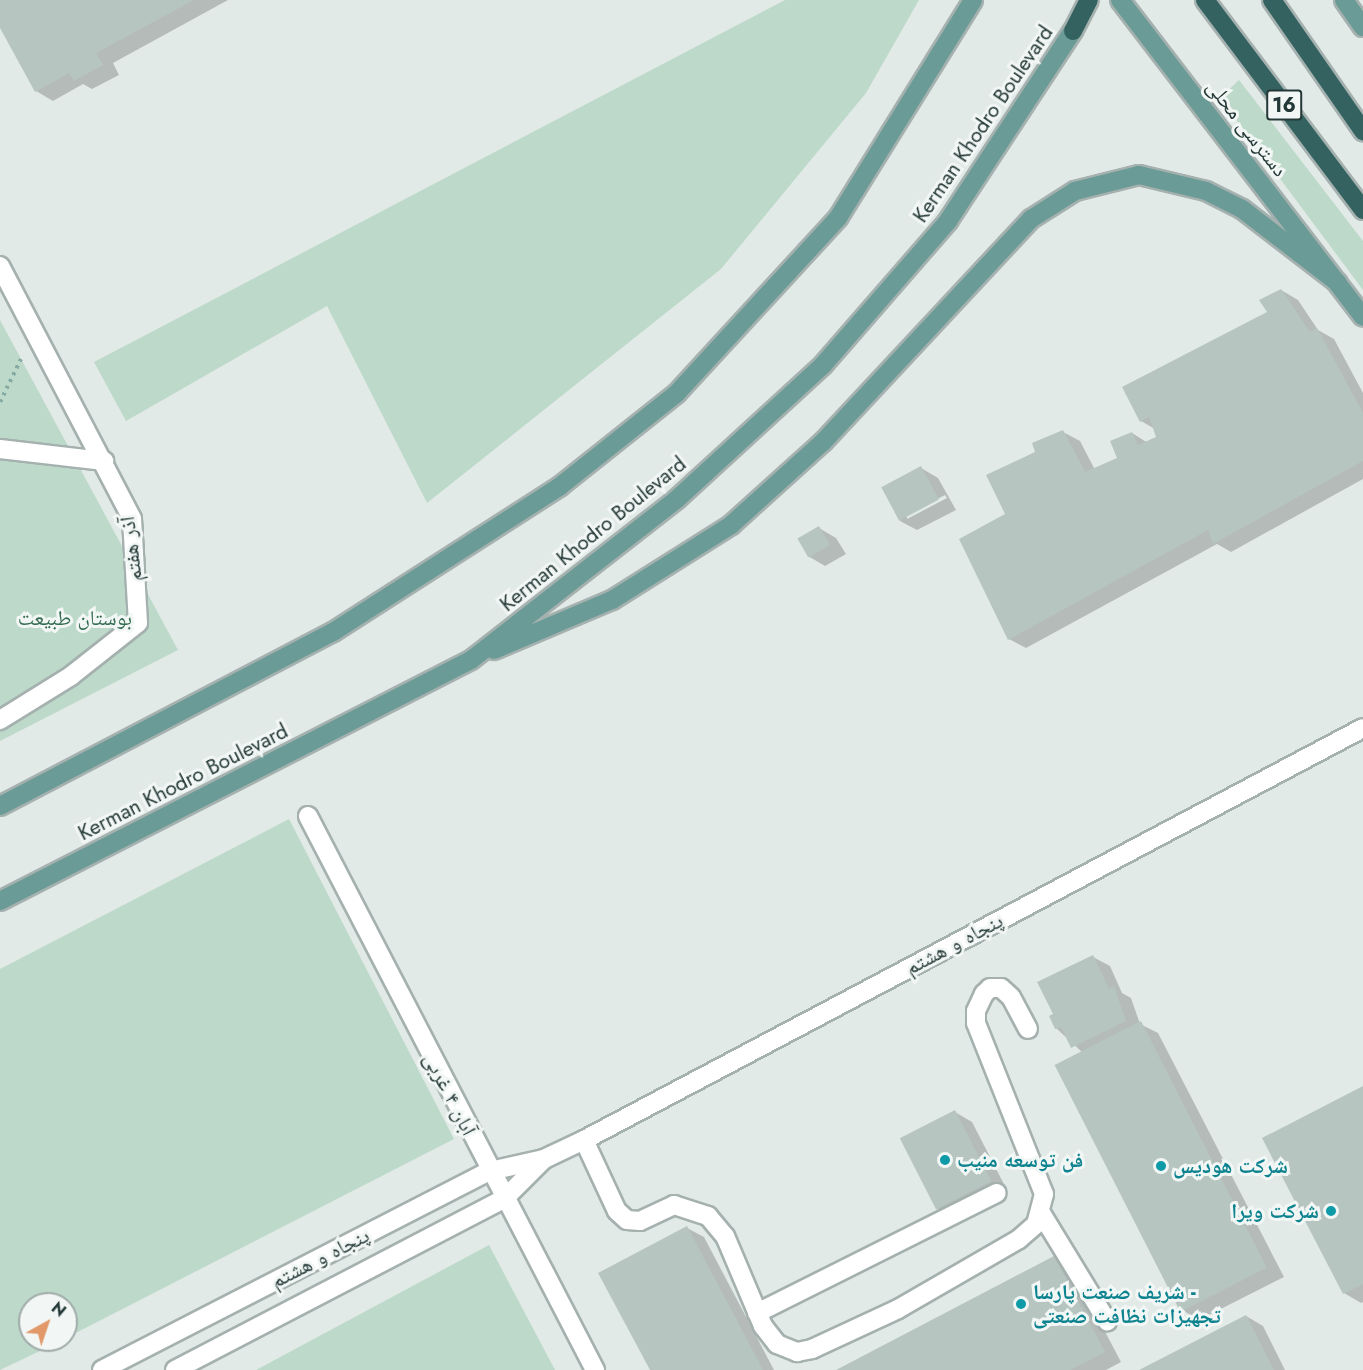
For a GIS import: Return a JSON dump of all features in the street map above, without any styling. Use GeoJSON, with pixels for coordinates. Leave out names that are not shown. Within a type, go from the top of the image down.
{"type":"FeatureCollection","features":[{"type":"Feature","properties":{"kind":"highway"},"geometry":{"type":"LineString","coordinates":[[1073,31],[1089,0]]}},
{"type":"Feature","properties":{"kind":"highway","name":"16"},"geometry":{"type":"LineString","coordinates":[[1205,0],[1363,210]]}},
{"type":"Feature","properties":{"kind":"highway","name":"16"},"geometry":{"type":"LineString","coordinates":[[1272,0],[1363,131]]}},
{"type":"Feature","properties":{"kind":"main road"},"geometry":{"type":"LineString","coordinates":[[0,806],[333,632],[559,487],[677,393],[838,218],[973,0]]}},
{"type":"Feature","properties":{"kind":"main road","name":"دسترسی محلی"},"geometry":{"type":"LineString","coordinates":[[1120,0],[1338,283]]}},
{"type":"Feature","properties":{"kind":"main road"},"geometry":{"type":"LineString","coordinates":[[1344,0],[1363,27]]}},
{"type":"Feature","properties":{"kind":"main road","name":"Kerman Khodro Boulevard"},"geometry":{"type":"LineString","coordinates":[[0,901],[471,660],[677,499],[823,365],[948,221],[1073,31]]}},
{"type":"Feature","properties":{"kind":"main road"},"geometry":{"type":"LineString","coordinates":[[471,660],[612,600],[731,525],[823,442],[1031,219],[1075,191],[1139,175],[1206,191],[1242,209],[1338,283],[1363,316]]}},
{"type":"Feature","properties":{"kind":"street","name":"آذر هفتم"},"geometry":{"type":"LineString","coordinates":[[0,266],[104,461],[132,519],[138,623],[71,676],[0,720]]}},
{"type":"Feature","properties":{"kind":"street"},"geometry":{"type":"LineString","coordinates":[[0,449],[104,461]]}},
{"type":"Feature","properties":{"kind":"street","name":"پنجاه و هشتم"},"geometry":{"type":"LineString","coordinates":[[102,1370],[490,1171],[544,1159],[584,1140],[1363,728]]}},
{"type":"Feature","properties":{"kind":"street","name":"آبان ۴ غربی"},"geometry":{"type":"LineString","coordinates":[[308,816],[490,1171],[596,1370]]}},
{"type":"Feature","properties":{"kind":"street"},"geometry":{"type":"LineString","coordinates":[[584,1140],[617,1211],[627,1220],[640,1221],[674,1205],[708,1216],[725,1236],[757,1312],[777,1344],[797,1352],[812,1349],[898,1310],[1019,1239],[1036,1224],[1041,1213],[1044,1194],[1040,1179],[976,1023],[976,1011],[984,993],[990,988],[1001,988],[1011,997],[1028,1029]]}},
{"type":"Feature","properties":{"kind":"street","name":"پنجاه و هشتم"},"geometry":{"type":"LineString","coordinates":[[175,1370],[505,1198],[544,1159]]}},
{"type":"Feature","properties":{"kind":"street"},"geometry":{"type":"LineString","coordinates":[[757,1312],[997,1193]]}},
{"type":"Feature","properties":{"kind":"street"},"geometry":{"type":"LineString","coordinates":[[1041,1213],[1107,1321]]}},
{"type":"Feature","properties":{"kind":"path"},"geometry":{"type":"LineString","coordinates":[[0,402],[21,359]]}},
{"type":"Feature","properties":{"kind":"green space"},"geometry":{"type":"Polygon","coordinates":[[[785,0],[919,0],[866,93],[721,269],[427,503],[327,306],[126,421],[94,362],[785,0]]]}},
{"type":"Feature","properties":{"kind":"green space"},"geometry":{"type":"Polygon","coordinates":[[[1239,80],[1363,241],[1363,290],[1220,98],[1239,80]]]}},
{"type":"Feature","properties":{"kind":"green space","name":"بوستان طبیعت"},"geometry":{"type":"Polygon","coordinates":[[[0,320],[178,650],[0,741],[0,320]]]}},
{"type":"Feature","properties":{"kind":"green space"},"geometry":{"type":"Polygon","coordinates":[[[289,819],[454,1139],[78,1332],[78,1292],[18,1292],[18,1352],[38,1352],[0,1370],[0,969],[289,819]]]}},
{"type":"Feature","properties":{"kind":"green space"},"geometry":{"type":"Polygon","coordinates":[[[489,1245],[555,1370],[256,1370],[489,1245]]]}},
{"type":"Feature","properties":{"kind":"building"},"geometry":{"type":"Polygon","coordinates":[[[0,0],[194,0],[96,53],[103,65],[74,81],[69,73],[35,92],[0,28],[0,0]]]}},
{"type":"Feature","properties":{"kind":"building"},"geometry":{"type":"Polygon","coordinates":[[[1281,289],[1310,332],[1317,328],[1363,413],[1363,461],[1213,544],[1208,530],[1008,640],[959,539],[1005,514],[986,475],[1035,452],[1032,443],[1063,430],[1085,472],[1117,458],[1110,441],[1132,432],[1138,445],[1156,437],[1149,417],[1140,422],[1122,387],[1267,312],[1259,300],[1281,289]]]}},
{"type":"Feature","properties":{"kind":"building"},"geometry":{"type":"Polygon","coordinates":[[[921,466],[939,500],[899,521],[881,487],[921,466]]]}},
{"type":"Feature","properties":{"kind":"building"},"geometry":{"type":"Polygon","coordinates":[[[819,526],[830,545],[808,558],[797,538],[819,526]]]}},
{"type":"Feature","properties":{"kind":"building"},"geometry":{"type":"Polygon","coordinates":[[[1093,955],[1109,989],[1114,986],[1126,1021],[1071,1048],[1061,1027],[1055,1029],[1049,1016],[1053,1014],[1037,982],[1093,955]]]}},
{"type":"Feature","properties":{"kind":"building","name":"شرکت هودیس"},"geometry":{"type":"Polygon","coordinates":[[[1141,1021],[1267,1268],[1180,1312],[1055,1065],[1141,1021]]]}},
{"type":"Feature","properties":{"kind":"building","name":"شرکت ویرا"},"geometry":{"type":"Polygon","coordinates":[[[1363,1086],[1363,1284],[1343,1294],[1262,1138],[1363,1086]]]}},
{"type":"Feature","properties":{"kind":"building","name":"فن توسعه منیب"},"geometry":{"type":"Polygon","coordinates":[[[955,1110],[991,1181],[936,1209],[900,1138],[955,1110]]]}},
{"type":"Feature","properties":{"kind":"building"},"geometry":{"type":"Polygon","coordinates":[[[687,1226],[763,1370],[650,1370],[598,1273],[687,1226]]]}},
{"type":"Feature","properties":{"kind":"building","name":"شریف صنعت پارسا - تجهیزات نظافت صنعتی"},"geometry":{"type":"Polygon","coordinates":[[[1054,1256],[1105,1352],[1071,1370],[836,1370],[1054,1256]]]}},
{"type":"Feature","properties":{"kind":"building"},"geometry":{"type":"Polygon","coordinates":[[[1246,1315],[1274,1370],[1139,1370],[1246,1315]]]}},
{"type":"Feature","properties":{"kind":"place","name":"فن توسعه منیب"},"geometry":{"type":"Point","coordinates":[945,1160]}},
{"type":"Feature","properties":{"kind":"place","name":"شرکت هودیس"},"geometry":{"type":"Point","coordinates":[1161,1166]}},
{"type":"Feature","properties":{"kind":"place","name":"شرکت ویرا"},"geometry":{"type":"Point","coordinates":[1331,1211]}},
{"type":"Feature","properties":{"kind":"place","name":"شریف صنعت پارسا - تجهیزات نظافت صنعتی"},"geometry":{"type":"Point","coordinates":[1021,1304]}}]}
